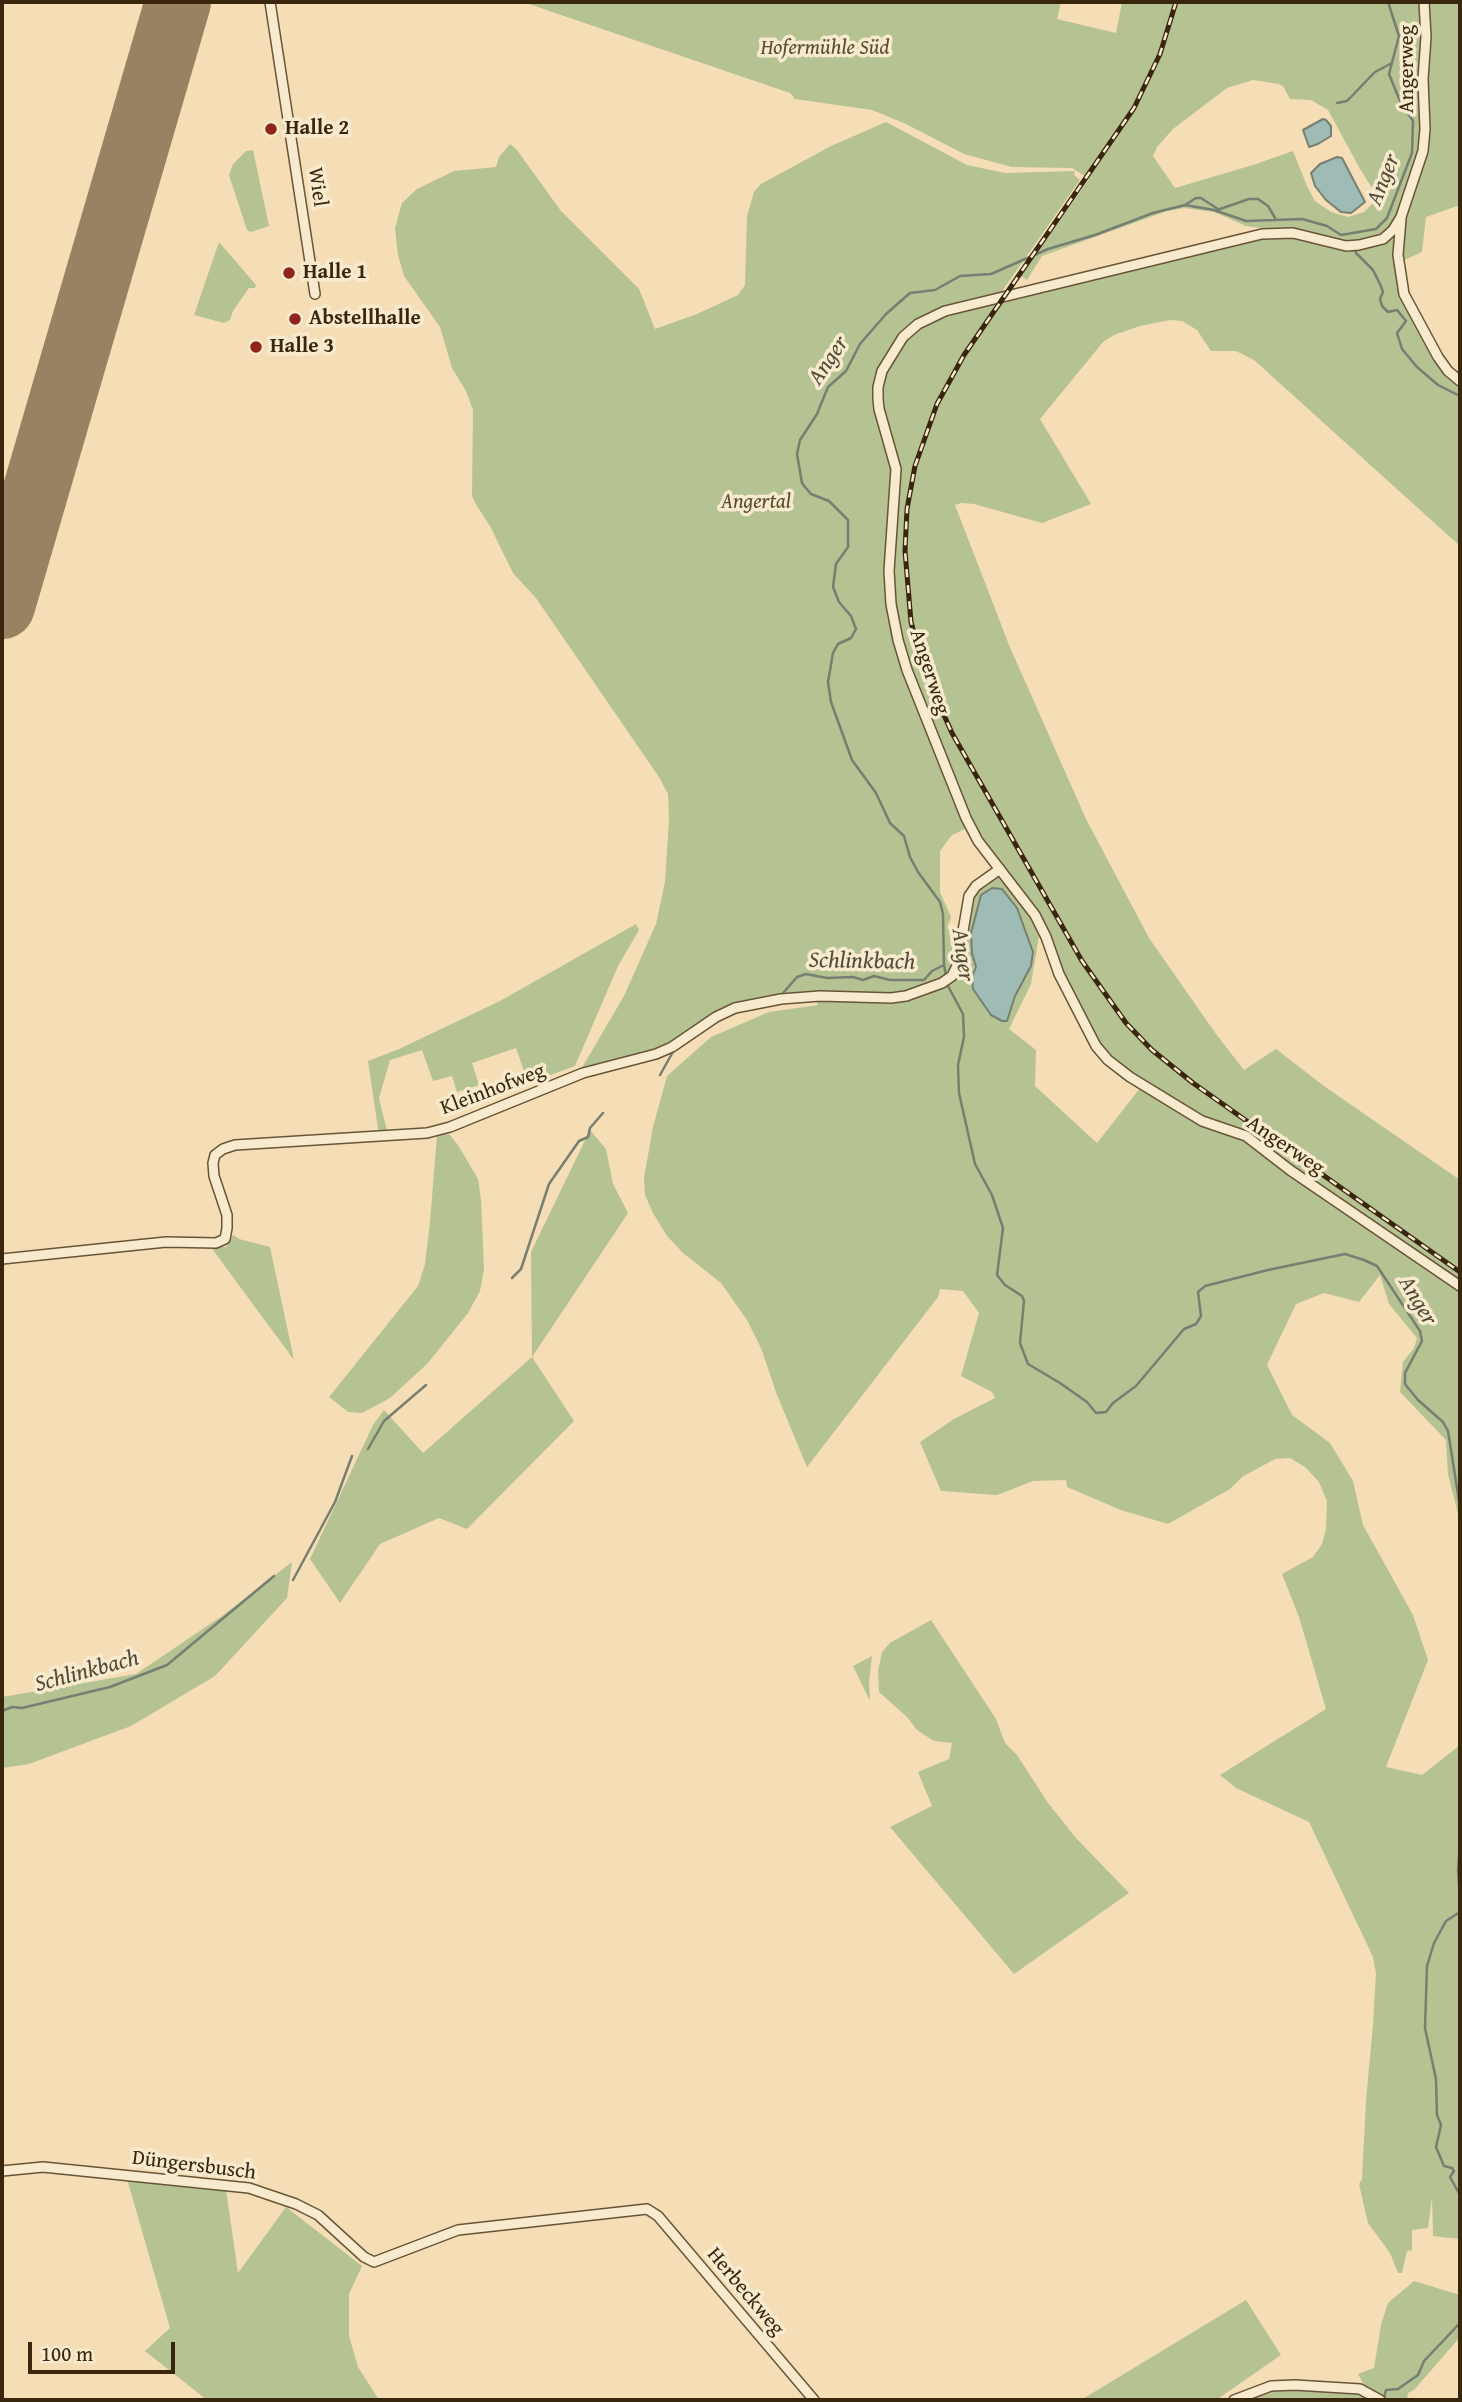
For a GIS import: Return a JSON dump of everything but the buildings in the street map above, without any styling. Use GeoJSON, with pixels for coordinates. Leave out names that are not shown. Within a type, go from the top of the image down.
{"type":"FeatureCollection","features":[{"type":"Feature","properties":{"kind":"street","name":"Wiel"},"geometry":{"type":"LineString","coordinates":[[270,2],[316,294]]}},
{"type":"Feature","properties":{"kind":"street","name":"Angerweg"},"geometry":{"type":"LineString","coordinates":[[1424,2],[1425,130],[1420,161],[1401,217],[1383,239],[1359,246],[1346,246],[1280,232],[1164,257],[945,311],[918,324],[903,337],[890,355],[880,379],[878,398],[896,469],[889,571],[891,604],[898,640],[922,711],[965,818],[978,841],[1035,915],[1096,1046],[1108,1060],[1130,1077],[1182,1111],[1246,1136],[1460,1286]]}},
{"type":"Feature","properties":{"kind":"street","name":"Angerweg"},"geometry":{"type":"LineString","coordinates":[[1401,217],[1398,255],[1400,278],[1407,302],[1438,357],[1460,382]]}},
{"type":"Feature","properties":{"kind":"street"},"geometry":{"type":"LineString","coordinates":[[1383,239],[1398,255]]}},
{"type":"Feature","properties":{"kind":"street","name":"Kleinhofweg"},"geometry":{"type":"LineString","coordinates":[[2,1259],[166,1242],[216,1243],[225,1239],[227,1228],[227,1215],[214,1176],[213,1163],[215,1155],[223,1149],[235,1145],[427,1133],[450,1127],[583,1073],[664,1051],[685,1040],[716,1017],[735,1008],[768,1001],[820,996],[891,998],[906,996],[942,983],[952,976],[957,965],[969,896],[976,886],[1000,869]]}},
{"type":"Feature","properties":{"kind":"street","name":"Düngersbusch"},"geometry":{"type":"LineString","coordinates":[[2,2171],[43,2167],[249,2188],[296,2204],[318,2216],[364,2257],[374,2262],[458,2230],[647,2209]]}},
{"type":"Feature","properties":{"kind":"street","name":"Herbeckweg"},"geometry":{"type":"LineString","coordinates":[[647,2209],[658,2216],[814,2400]]}},
{"type":"Feature","properties":{"kind":"street"},"geometry":{"type":"LineString","coordinates":[[1234,2400],[1270,2386],[1295,2385],[1360,2389],[1380,2400]]}},
{"type":"Feature","properties":{"kind":"green space","name":"Angertal"},"geometry":{"type":"Polygon","coordinates":[[[523,2],[1061,2],[1057,19],[1116,33],[1122,2],[1460,2],[1460,205],[1426,217],[1422,252],[1400,262],[1406,295],[1440,357],[1460,380],[1460,546],[1254,360],[1236,351],[1211,351],[1197,330],[1182,321],[1170,320],[1140,326],[1103,342],[1040,419],[1091,504],[1042,523],[974,504],[955,505],[1009,645],[1086,819],[1149,938],[1216,1034],[1244,1070],[1276,1049],[1324,1086],[1460,1180],[1460,1522],[1448,1474],[1446,1440],[1400,1392],[1403,1362],[1414,1348],[1417,1338],[1389,1304],[1380,1275],[1359,1302],[1324,1293],[1296,1304],[1267,1365],[1292,1415],[1330,1443],[1353,1481],[1363,1525],[1413,1615],[1428,1660],[1386,1767],[1422,1775],[1460,1745],[1460,2239],[1433,2236],[1432,2198],[1428,2228],[1412,2230],[1412,2250],[1407,2251],[1402,2273],[1398,2273],[1390,2253],[1368,2223],[1359,2184],[1362,2179],[1373,2025],[1376,1973],[1373,1957],[1309,1822],[1236,1788],[1220,1775],[1326,1709],[1299,1617],[1282,1574],[1313,1557],[1322,1544],[1326,1529],[1327,1501],[1319,1482],[1305,1467],[1290,1458],[1275,1459],[1242,1477],[1230,1489],[1168,1524],[1121,1510],[1067,1487],[1066,1480],[1033,1481],[997,1495],[941,1491],[920,1442],[954,1419],[995,1398],[992,1392],[961,1376],[979,1313],[963,1291],[940,1289],[938,1297],[807,1467],[761,1348],[747,1320],[721,1283],[683,1253],[667,1236],[645,1195],[644,1178],[653,1127],[667,1076],[711,1037],[769,1012],[818,1005],[813,995],[754,1001],[671,1046],[580,1071],[624,996],[656,924],[665,882],[668,794],[536,598],[513,573],[472,496],[473,410],[466,391],[452,368],[440,327],[404,276],[395,228],[402,203],[417,189],[454,171],[496,167],[499,157],[510,144],[561,211],[639,289],[655,329],[738,295],[745,285],[747,216],[754,192],[761,184],[831,146],[886,122],[967,165],[1005,173],[1075,171],[1074,175],[1080,180],[998,297],[1262,235],[1261,228],[1246,226],[1214,212],[1184,208],[1167,211],[1042,256],[1027,280],[1021,276],[1089,179],[1072,168],[1012,167],[964,154],[872,110],[795,99],[790,93],[523,2]],[[1253,80],[1227,88],[1173,129],[1157,147],[1153,156],[1175,188],[1293,151],[1315,201],[1331,212],[1348,217],[1364,212],[1378,198],[1328,110],[1311,100],[1290,99],[1279,84],[1253,80]],[[967,828],[952,835],[940,851],[940,892],[951,917],[947,928],[959,939],[966,908],[993,869],[967,828]],[[1045,931],[1039,936],[1031,984],[1009,1029],[1036,1050],[1035,1086],[1097,1143],[1141,1087],[1109,1059],[1079,1013],[1045,931]]]}},
{"type":"Feature","properties":{"kind":"green space"},"geometry":{"type":"Polygon","coordinates":[[[253,150],[269,226],[251,232],[247,230],[229,175],[233,164],[246,151],[253,150]]]}},
{"type":"Feature","properties":{"kind":"green space"},"geometry":{"type":"Polygon","coordinates":[[[219,242],[256,285],[255,288],[249,288],[230,320],[224,323],[194,315],[219,242]]]}},
{"type":"Feature","properties":{"kind":"green space"},"geometry":{"type":"Polygon","coordinates":[[[636,924],[639,930],[618,966],[575,1066],[528,1083],[516,1048],[472,1063],[479,1085],[457,1092],[452,1076],[433,1081],[422,1050],[390,1060],[379,1098],[388,1135],[379,1135],[368,1061],[500,1001],[636,924]]]}},
{"type":"Feature","properties":{"kind":"green space"},"geometry":{"type":"Polygon","coordinates":[[[590,1130],[606,1149],[613,1184],[628,1213],[532,1357],[531,1252],[590,1130]]]}},
{"type":"Feature","properties":{"kind":"green space"},"geometry":{"type":"Polygon","coordinates":[[[449,1134],[478,1179],[484,1269],[480,1291],[468,1313],[427,1364],[390,1398],[362,1413],[348,1412],[329,1397],[418,1286],[425,1264],[437,1135],[449,1134]]]}},
{"type":"Feature","properties":{"kind":"green space"},"geometry":{"type":"Polygon","coordinates":[[[233,1235],[270,1247],[294,1360],[210,1246],[226,1247],[233,1235]]]}},
{"type":"Feature","properties":{"kind":"green space"},"geometry":{"type":"Polygon","coordinates":[[[532,1357],[574,1421],[467,1529],[439,1518],[380,1544],[340,1603],[310,1559],[373,1425],[384,1410],[423,1453],[532,1357]]]}},
{"type":"Feature","properties":{"kind":"green space"},"geometry":{"type":"Polygon","coordinates":[[[292,1562],[287,1598],[215,1676],[131,1726],[29,1764],[2,1768],[2,1697],[136,1674],[222,1616],[292,1562]]]}},
{"type":"Feature","properties":{"kind":"green space"},"geometry":{"type":"Polygon","coordinates":[[[931,1620],[996,1719],[1005,1743],[1017,1755],[1048,1803],[1076,1838],[1129,1893],[1014,1974],[890,1827],[932,1806],[918,1772],[949,1759],[952,1743],[934,1741],[917,1730],[907,1717],[879,1692],[878,1671],[882,1652],[890,1643],[931,1620]]]}},
{"type":"Feature","properties":{"kind":"green space"},"geometry":{"type":"Polygon","coordinates":[[[872,1656],[869,1682],[870,1701],[853,1666],[872,1656]]]}},
{"type":"Feature","properties":{"kind":"green space"},"geometry":{"type":"Polygon","coordinates":[[[127,2179],[226,2190],[238,2273],[286,2207],[362,2266],[349,2294],[349,2336],[358,2367],[379,2400],[207,2400],[145,2351],[170,2328],[127,2179]]]}},
{"type":"Feature","properties":{"kind":"green space"},"geometry":{"type":"Polygon","coordinates":[[[1414,2281],[1460,2295],[1460,2337],[1414,2390],[1408,2393],[1407,2400],[1239,2400],[1273,2387],[1365,2387],[1358,2374],[1374,2368],[1381,2325],[1388,2303],[1414,2281]]]}},
{"type":"Feature","properties":{"kind":"green space"},"geometry":{"type":"Polygon","coordinates":[[[1246,2300],[1281,2355],[1216,2400],[1081,2400],[1246,2300]]]}},
{"type":"Feature","properties":{"kind":"water"},"geometry":{"type":"Polygon","coordinates":[[[1323,119],[1331,126],[1331,136],[1309,147],[1303,130],[1323,119]]]}},
{"type":"Feature","properties":{"kind":"water"},"geometry":{"type":"Polygon","coordinates":[[[1337,157],[1342,158],[1365,202],[1351,213],[1341,212],[1326,200],[1315,186],[1311,173],[1320,164],[1337,157]]]}},
{"type":"Feature","properties":{"kind":"water"},"geometry":{"type":"Polygon","coordinates":[[[992,888],[1002,889],[1017,908],[1033,952],[1031,966],[1015,996],[1007,1021],[991,1015],[973,989],[972,977],[976,967],[971,933],[981,895],[992,888]]]}},
{"type":"Feature","properties":{"kind":"waterway","name":"Anger"},"geometry":{"type":"LineString","coordinates":[[1388,2],[1399,36],[1389,74],[1400,101],[1413,121],[1412,153],[1387,218],[1376,229],[1341,235],[1327,226],[1302,219],[1246,221],[1214,210],[1185,205],[1153,213],[1048,249],[991,274],[960,276],[935,290],[910,293],[886,314],[860,344],[846,371],[828,387],[817,414],[800,440],[797,454],[805,487],[811,494],[829,501],[848,520],[848,547],[836,564],[833,587],[856,629],[851,638],[838,644],[833,653],[828,682],[831,702],[852,760],[876,793],[890,823],[904,836],[918,872],[940,902],[948,986],[963,1014],[964,1037],[958,1065],[959,1093],[975,1164],[992,1195],[1003,1228],[997,1275],[1005,1285],[1022,1296],[1024,1301],[1020,1343],[1028,1364],[1087,1402],[1096,1413],[1106,1412],[1113,1403],[1136,1386],[1184,1329],[1196,1324],[1201,1316],[1198,1292],[1205,1286],[1345,1254],[1364,1260],[1377,1266],[1420,1331],[1422,1341],[1405,1373],[1405,1384],[1418,1400],[1443,1422],[1448,1431],[1460,1507]]}},
{"type":"Feature","properties":{"kind":"waterway"},"geometry":{"type":"LineString","coordinates":[[1337,103],[1347,101],[1375,72],[1392,63]]}},
{"type":"Feature","properties":{"kind":"waterway","name":"Anger"},"geometry":{"type":"LineString","coordinates":[[1185,205],[1201,198],[1218,209]]}},
{"type":"Feature","properties":{"kind":"waterway","name":"Anger"},"geometry":{"type":"LineString","coordinates":[[1217,210],[1249,199],[1258,199],[1268,206],[1275,218]]}},
{"type":"Feature","properties":{"kind":"waterway"},"geometry":{"type":"LineString","coordinates":[[1355,249],[1373,270],[1380,284],[1383,292],[1380,299],[1382,306],[1388,312],[1397,310],[1406,321],[1397,333],[1402,349],[1417,367],[1438,385],[1460,396]]}},
{"type":"Feature","properties":{"kind":"waterway","name":"Schlinkbach"},"geometry":{"type":"LineString","coordinates":[[783,993],[797,977],[806,974],[863,980],[874,976],[890,980],[924,980],[932,971],[944,965]]}},
{"type":"Feature","properties":{"kind":"waterway","name":"Schlinkbach"},"geometry":{"type":"LineString","coordinates":[[660,1075],[674,1050]]}},
{"type":"Feature","properties":{"kind":"waterway","name":"Schlinkbach"},"geometry":{"type":"LineString","coordinates":[[512,1278],[521,1269],[549,1184],[579,1141],[588,1137],[590,1128],[603,1113]]}},
{"type":"Feature","properties":{"kind":"waterway","name":"Schlinkbach"},"geometry":{"type":"LineString","coordinates":[[368,1449],[384,1421],[426,1385]]}},
{"type":"Feature","properties":{"kind":"waterway","name":"Schlinkbach"},"geometry":{"type":"LineString","coordinates":[[293,1580],[335,1502],[352,1456]]}},
{"type":"Feature","properties":{"kind":"waterway","name":"Schlinkbach"},"geometry":{"type":"LineString","coordinates":[[2,1711],[110,1687],[167,1665],[274,1576]]}},
{"type":"Feature","properties":{"kind":"waterway"},"geometry":{"type":"LineString","coordinates":[[1460,1842],[1460,1899]]}},
{"type":"Feature","properties":{"kind":"waterway"},"geometry":{"type":"LineString","coordinates":[[1460,1912],[1446,1921],[1434,1943],[1427,1966],[1425,2028],[1436,2079],[1437,2115],[1441,2125],[1436,2147],[1444,2166],[1454,2171],[1450,2177],[1460,2195]]}},
{"type":"Feature","properties":{"kind":"waterway"},"geometry":{"type":"LineString","coordinates":[[1384,2398],[1386,2390],[1398,2389],[1418,2375],[1424,2361],[1460,2323]]}},
{"type":"Feature","properties":{"kind":"runway"},"geometry":{"type":"LineString","coordinates":[[2,606],[178,2]]}},
{"type":"Feature","properties":{"kind":"railway"},"geometry":{"type":"LineString","coordinates":[[1176,2],[1160,54],[1134,108],[964,355],[937,404],[915,466],[907,509],[905,551],[911,622],[926,675],[952,733],[1082,961],[1126,1023],[1152,1050],[1193,1083],[1460,1272]]}},
{"type":"Feature","properties":{"kind":"place","name":"Halle 2"},"geometry":{"type":"Point","coordinates":[271,129]}},
{"type":"Feature","properties":{"kind":"place","name":"Halle 1"},"geometry":{"type":"Point","coordinates":[289,273]}},
{"type":"Feature","properties":{"kind":"place","name":"Abstellhalle"},"geometry":{"type":"Point","coordinates":[295,319]}},
{"type":"Feature","properties":{"kind":"place","name":"Halle 3"},"geometry":{"type":"Point","coordinates":[256,347]}},
{"type":"Feature","properties":{"kind":"park label","name":"Hofermühle Süd"},"geometry":{"type":"Point","coordinates":[825,49]}}]}
